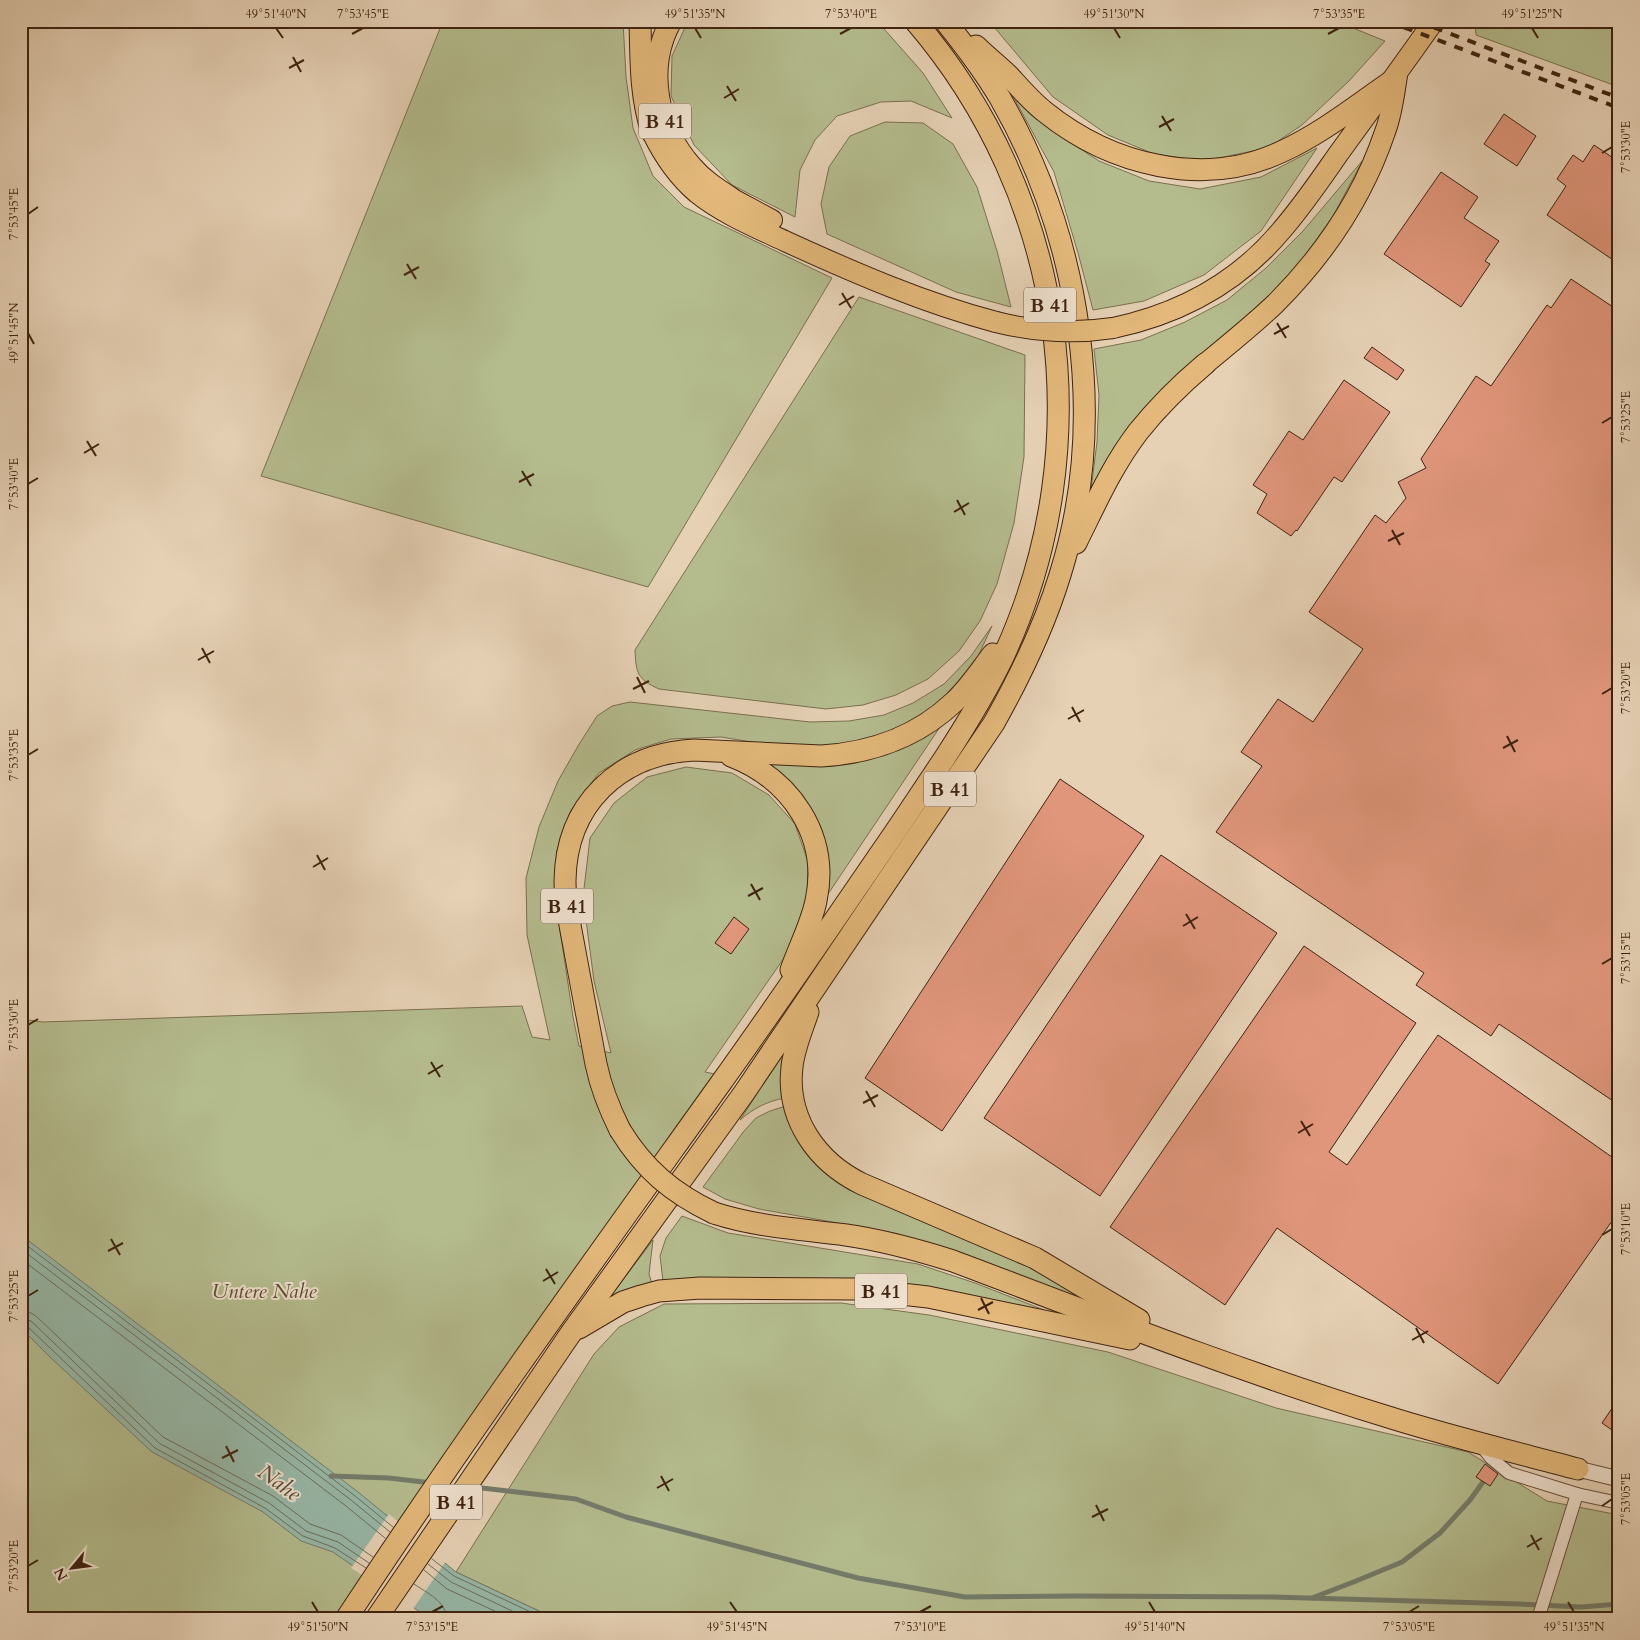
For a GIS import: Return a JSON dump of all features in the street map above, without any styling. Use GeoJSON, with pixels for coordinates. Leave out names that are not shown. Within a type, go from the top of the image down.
{"type":"FeatureCollection","features":[{"type":"Feature","properties":{"kind":"highway","name":"B 41"},"geometry":{"type":"LineString","coordinates":[[640,21],[642,89],[652,132]]}},
{"type":"Feature","properties":{"kind":"highway","name":"B 41"},"geometry":{"type":"LineString","coordinates":[[671,21],[663,39],[657,70],[657,89],[666,125],[674,142],[692,168],[731,198]]}},
{"type":"Feature","properties":{"kind":"highway","name":"B 41"},"geometry":{"type":"LineString","coordinates":[[346,1619],[511,1376],[777,1005],[897,830],[972,715],[1003,657],[1020,618],[1042,547],[1055,474],[1059,399],[1052,316],[1038,252],[1028,219],[1002,154],[968,93],[915,21]]}},
{"type":"Feature","properties":{"kind":"highway","name":"B 41"},"geometry":{"type":"LineString","coordinates":[[378,1616],[571,1333],[744,1093],[994,723],[1019,679],[1042,628],[1060,574],[1076,507],[1083,438],[1082,368],[1074,299],[1057,229],[1032,162],[999,97],[980,67],[945,21]]}},
{"type":"Feature","properties":{"kind":"highway"},"geometry":{"type":"LineString","coordinates":[[949,21],[1043,111],[1062,126],[1105,150],[1145,163],[1165,167],[1207,170],[1233,167],[1266,158],[1299,143],[1395,76]]}},
{"type":"Feature","properties":{"kind":"highway"},"geometry":{"type":"LineString","coordinates":[[1060,574],[1117,464],[1137,434],[1170,396],[1205,364]]}},
{"type":"Feature","properties":{"kind":"highway"},"geometry":{"type":"LineString","coordinates":[[694,750],[822,756],[862,751],[901,738],[938,716],[955,702],[1020,618]]}},
{"type":"Feature","properties":{"kind":"highway","name":"B 41"},"geometry":{"type":"LineString","coordinates":[[694,750],[664,753],[649,758],[634,764],[609,781],[588,805],[577,826],[569,849],[565,880],[568,910],[600,1085],[609,1109],[634,1152],[657,1177],[684,1198],[714,1213],[757,1224],[846,1235],[884,1242],[954,1261],[1196,1352]]}},
{"type":"Feature","properties":{"kind":"highway"},"geometry":{"type":"LineString","coordinates":[[694,750],[730,755],[762,770],[776,781],[799,808],[813,839],[818,870],[816,901],[812,916],[777,1005]]}},
{"type":"Feature","properties":{"kind":"highway","name":"B 41"},"geometry":{"type":"LineString","coordinates":[[814,990],[794,1054],[792,1083],[801,1124],[814,1147],[824,1159],[836,1169],[862,1184],[1035,1258],[1117,1308],[1196,1352]]}},
{"type":"Feature","properties":{"kind":"highway","name":"B 41"},"geometry":{"type":"LineString","coordinates":[[571,1333],[623,1302],[659,1292],[700,1288],[857,1289],[928,1297],[1196,1352]]}},
{"type":"Feature","properties":{"kind":"highway"},"geometry":{"type":"LineString","coordinates":[[1196,1352],[1386,1417],[1578,1469]]}},
{"type":"Feature","properties":{"kind":"main road"},"geometry":{"type":"LineString","coordinates":[[1205,364],[1255,322],[1292,286],[1327,243],[1344,218],[1371,169],[1386,130],[1395,76],[1434,21]]}},
{"type":"Feature","properties":{"kind":"main road","name":"B 41"},"geometry":{"type":"LineString","coordinates":[[652,132],[667,160],[698,194],[753,226],[856,274],[900,292],[996,322],[1024,328],[1060,332],[1095,330],[1113,328],[1154,318],[1193,301],[1248,265],[1281,232],[1395,76]]}},
{"type":"Feature","properties":{"kind":"main road","name":"B 41"},"geometry":{"type":"LineString","coordinates":[[731,198],[759,214],[951,308]]}},
{"type":"Feature","properties":{"kind":"street"},"geometry":{"type":"LineString","coordinates":[[1478,1442],[1491,1458],[1509,1473],[1577,1494],[1619,1503]]}},
{"type":"Feature","properties":{"kind":"street"},"geometry":{"type":"LineString","coordinates":[[1578,1469],[1619,1479]]}},
{"type":"Feature","properties":{"kind":"street"},"geometry":{"type":"LineString","coordinates":[[1538,1619],[1577,1494]]}},
{"type":"Feature","properties":{"kind":"green space"},"geometry":{"type":"Polygon","coordinates":[[[443,21],[623,21],[626,77],[633,128],[653,176],[684,207],[832,278],[648,587],[261,476],[443,21]]]}},
{"type":"Feature","properties":{"kind":"green space"},"geometry":{"type":"Polygon","coordinates":[[[688,21],[877,21],[923,73],[952,118],[911,101],[881,102],[837,116],[815,140],[800,170],[795,217],[732,185],[694,145],[671,96],[672,56],[688,21]]]}},
{"type":"Feature","properties":{"kind":"green space"},"geometry":{"type":"Polygon","coordinates":[[[989,21],[1336,21],[1385,41],[1349,81],[1302,125],[1268,148],[1203,161],[1154,154],[1108,135],[1053,97],[989,21]]]}},
{"type":"Feature","properties":{"kind":"green space"},"geometry":{"type":"Polygon","coordinates":[[[1475,21],[1619,21],[1619,87],[1476,35],[1475,21]]]}},
{"type":"Feature","properties":{"kind":"green space"},"geometry":{"type":"Polygon","coordinates":[[[1013,96],[1053,131],[1099,161],[1149,181],[1200,189],[1261,177],[1317,148],[1261,231],[1204,275],[1144,301],[1093,310],[1054,172],[1013,96]]]}},
{"type":"Feature","properties":{"kind":"green space"},"geometry":{"type":"Polygon","coordinates":[[[885,122],[923,123],[953,144],[977,187],[997,251],[1011,307],[956,292],[827,234],[821,204],[829,167],[850,136],[885,122]]]}},
{"type":"Feature","properties":{"kind":"green space"},"geometry":{"type":"Polygon","coordinates":[[[1363,160],[1333,216],[1292,274],[1241,321],[1090,497],[1097,442],[1099,395],[1094,349],[1141,340],[1185,322],[1227,300],[1266,268],[1303,231],[1363,160]]]}},
{"type":"Feature","properties":{"kind":"green space"},"geometry":{"type":"Polygon","coordinates":[[[859,297],[1025,355],[1024,457],[1014,523],[997,584],[980,621],[959,651],[928,679],[896,695],[863,705],[826,709],[659,689],[646,682],[639,674],[635,650],[859,297]]]}},
{"type":"Feature","properties":{"kind":"green space","name":"Untere Nahe"},"geometry":{"type":"Polygon","coordinates":[[[992,626],[975,663],[948,696],[909,726],[867,742],[823,748],[769,745],[721,737],[671,739],[635,750],[599,773],[571,810],[557,850],[556,903],[579,1046],[611,1053],[594,981],[583,897],[590,838],[614,803],[647,777],[686,767],[732,773],[769,795],[795,824],[808,862],[807,903],[784,958],[705,1072],[715,1074],[337,1619],[21,1619],[21,1019],[43,1022],[522,1006],[532,1037],[550,1040],[527,935],[526,878],[539,827],[558,781],[597,716],[612,706],[630,702],[810,722],[849,721],[884,715],[913,703],[944,684],[971,656],[992,626]]]}},
{"type":"Feature","properties":{"kind":"green space"},"geometry":{"type":"Polygon","coordinates":[[[942,724],[824,900],[827,871],[757,758],[857,762],[886,755],[914,742],[942,724]]]}},
{"type":"Feature","properties":{"kind":"green space"},"geometry":{"type":"Polygon","coordinates":[[[790,1043],[784,1098],[760,1106],[740,1120],[790,1043]]]}},
{"type":"Feature","properties":{"kind":"green space"},"geometry":{"type":"Polygon","coordinates":[[[786,1106],[805,1147],[1034,1267],[1104,1309],[963,1254],[894,1233],[759,1209],[725,1199],[703,1187],[744,1131],[756,1118],[786,1106]]]}},
{"type":"Feature","properties":{"kind":"green space"},"geometry":{"type":"Polygon","coordinates":[[[682,1216],[728,1233],[918,1264],[975,1283],[1075,1322],[951,1293],[873,1280],[663,1281],[660,1256],[666,1238],[682,1216]]]}},
{"type":"Feature","properties":{"kind":"green space"},"geometry":{"type":"Polygon","coordinates":[[[653,1240],[649,1274],[652,1284],[601,1309],[653,1240]]]}},
{"type":"Feature","properties":{"kind":"green space"},"geometry":{"type":"Polygon","coordinates":[[[841,1303],[929,1315],[1108,1352],[1276,1408],[1468,1452],[1547,1501],[1619,1515],[1619,1619],[546,1619],[541,1612],[456,1572],[594,1354],[619,1327],[664,1304],[841,1303]]]}},
{"type":"Feature","properties":{"kind":"water","name":"Nahe"},"geometry":{"type":"Polygon","coordinates":[[[21,1235],[358,1492],[456,1572],[541,1612],[546,1619],[430,1619],[333,1552],[301,1541],[263,1512],[152,1452],[21,1328],[21,1235]]]}},
{"type":"Feature","properties":{"kind":"pier"},"geometry":{"type":"Polygon","coordinates":[[[389,1514],[446,1561],[413,1609],[351,1568],[389,1514]]]}},
{"type":"Feature","properties":{"kind":"building"},"geometry":{"type":"Polygon","coordinates":[[[1504,114],[1536,136],[1517,166],[1484,144],[1504,114]]]}},
{"type":"Feature","properties":{"kind":"building"},"geometry":{"type":"Polygon","coordinates":[[[1594,145],[1619,162],[1619,264],[1547,215],[1566,186],[1557,179],[1573,155],[1583,162],[1594,145]]]}},
{"type":"Feature","properties":{"kind":"building"},"geometry":{"type":"Polygon","coordinates":[[[1441,172],[1478,197],[1464,218],[1499,241],[1485,261],[1490,264],[1461,307],[1384,254],[1441,172]]]}},
{"type":"Feature","properties":{"kind":"building"},"geometry":{"type":"Polygon","coordinates":[[[1571,279],[1619,311],[1619,1105],[1499,1024],[1491,1036],[1416,985],[1424,973],[1216,832],[1262,766],[1241,752],[1278,699],[1313,722],[1363,649],[1309,612],[1375,515],[1386,523],[1406,498],[1398,482],[1426,468],[1421,459],[1476,376],[1491,386],[1547,305],[1551,308],[1571,279]]]}},
{"type":"Feature","properties":{"kind":"building"},"geometry":{"type":"Polygon","coordinates":[[[1372,347],[1404,370],[1397,380],[1364,358],[1372,347]]]}},
{"type":"Feature","properties":{"kind":"building"},"geometry":{"type":"Polygon","coordinates":[[[1344,380],[1390,412],[1342,482],[1334,477],[1297,531],[1291,536],[1257,513],[1267,494],[1253,485],[1289,431],[1303,440],[1344,380]]]}},
{"type":"Feature","properties":{"kind":"building"},"geometry":{"type":"Polygon","coordinates":[[[1060,779],[1144,836],[942,1131],[865,1078],[1060,779]]]}},
{"type":"Feature","properties":{"kind":"building"},"geometry":{"type":"Polygon","coordinates":[[[1161,855],[1277,933],[1100,1196],[984,1118],[1161,855]]]}},
{"type":"Feature","properties":{"kind":"building"},"geometry":{"type":"Polygon","coordinates":[[[734,917],[749,929],[731,954],[715,943],[734,917]]]}},
{"type":"Feature","properties":{"kind":"building"},"geometry":{"type":"Polygon","coordinates":[[[1304,946],[1416,1023],[1329,1152],[1347,1165],[1438,1035],[1619,1162],[1619,1211],[1498,1384],[1277,1228],[1225,1305],[1110,1227],[1304,946]]]}},
{"type":"Feature","properties":{"kind":"building"},"geometry":{"type":"Polygon","coordinates":[[[1619,1398],[1619,1435],[1602,1423],[1619,1398]]]}},
{"type":"Feature","properties":{"kind":"building"},"geometry":{"type":"Polygon","coordinates":[[[1485,1464],[1498,1474],[1490,1486],[1476,1477],[1485,1464]]]}},
{"type":"Feature","properties":{"kind":"waterway"},"geometry":{"type":"LineString","coordinates":[[331,1476],[389,1478],[432,1483]]}},
{"type":"Feature","properties":{"kind":"waterway"},"geometry":{"type":"LineString","coordinates":[[1312,1598],[1402,1562],[1440,1533],[1470,1500],[1483,1482]]}},
{"type":"Feature","properties":{"kind":"waterway"},"geometry":{"type":"LineString","coordinates":[[473,1487],[576,1499],[626,1517],[858,1578],[965,1597],[1272,1597],[1581,1607],[1619,1604]]}},
{"type":"Feature","properties":{"kind":"railway"},"geometry":{"type":"LineString","coordinates":[[1387,21],[1619,108]]}},
{"type":"Feature","properties":{"kind":"railway"},"geometry":{"type":"LineString","coordinates":[[1417,21],[1619,98]]}}]}
